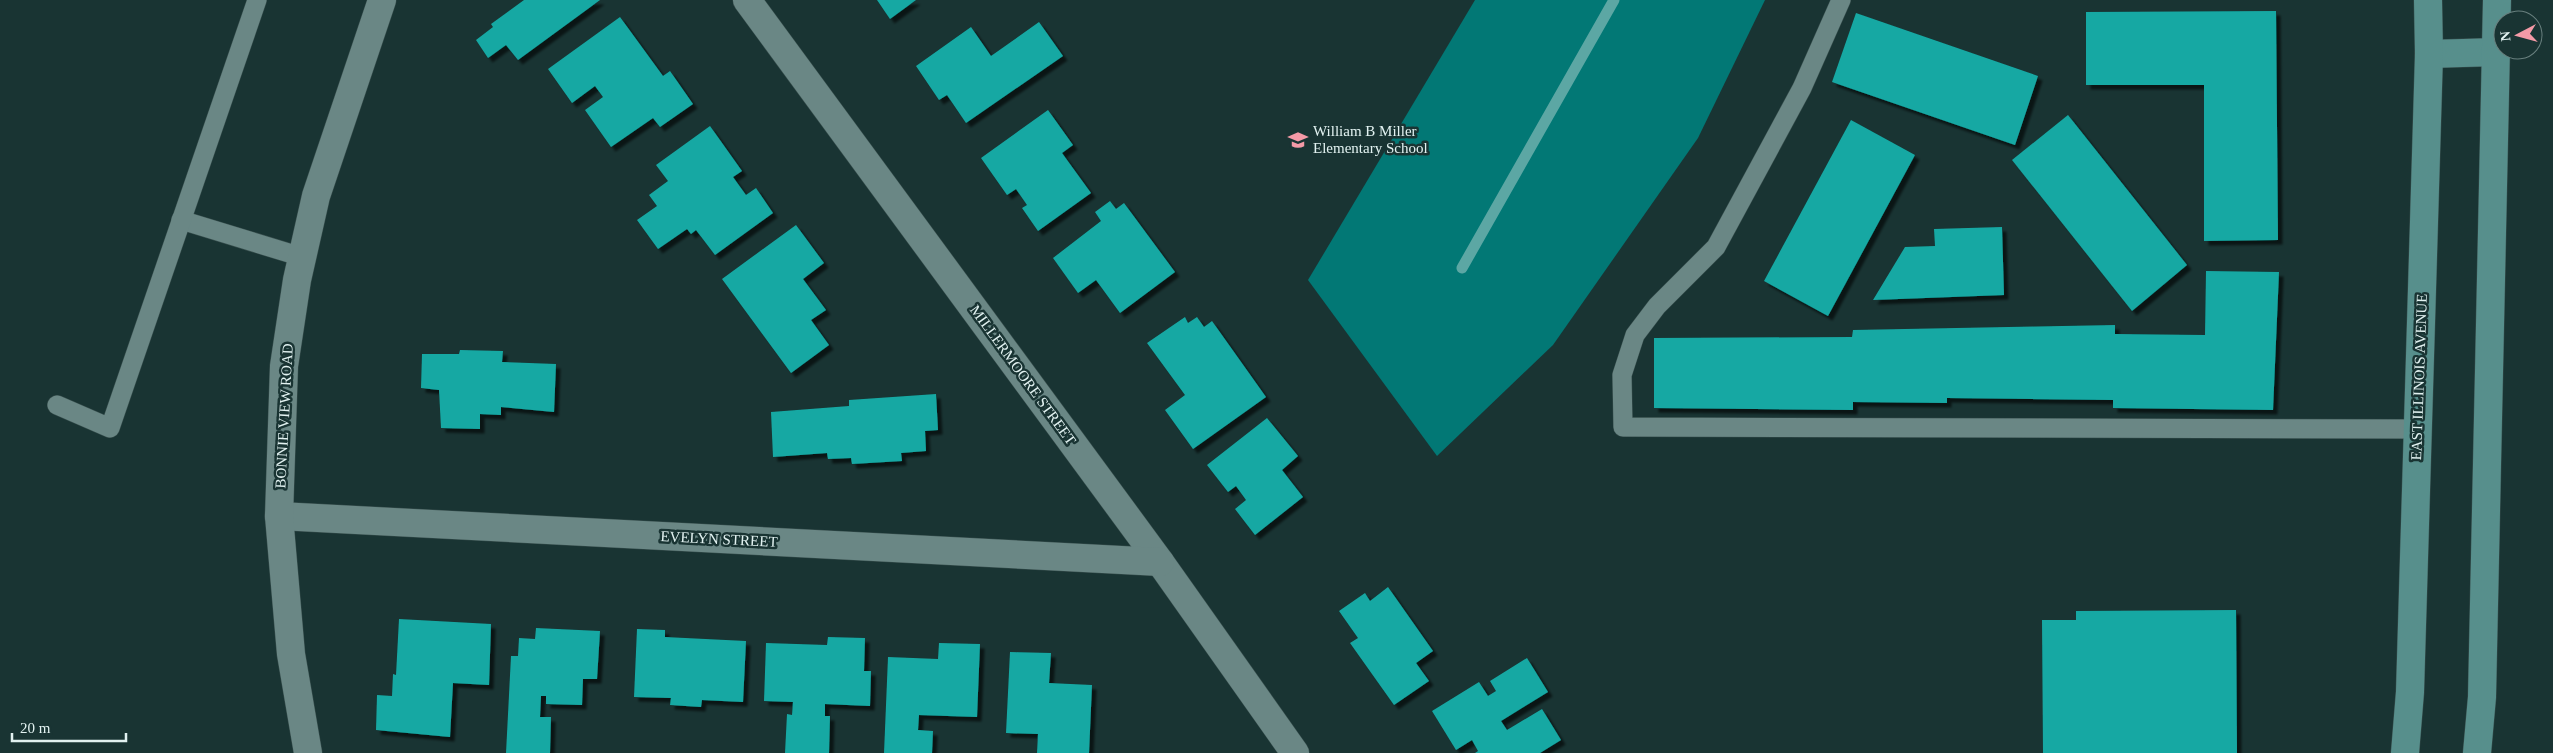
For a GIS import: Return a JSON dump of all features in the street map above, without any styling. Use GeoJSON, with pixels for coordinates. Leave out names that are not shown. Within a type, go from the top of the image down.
{"type":"FeatureCollection","features":[{"type":"Feature","properties":{"kind":"main road","name":"EAST ILLINOIS AVENUE"},"geometry":{"type":"LineString","coordinates":[[2404,753],[2410,692],[2429,54],[2428,0]]}},
{"type":"Feature","properties":{"kind":"main road"},"geometry":{"type":"LineString","coordinates":[[2429,54],[2493,52]]}},
{"type":"Feature","properties":{"kind":"main road"},"geometry":{"type":"LineString","coordinates":[[2477,753],[2482,697],[2497,60]]}},
{"type":"Feature","properties":{"kind":"street","name":"BONNIE VIEW ROAD"},"geometry":{"type":"LineString","coordinates":[[308,753],[290,654],[278,516],[284,366],[302,257],[316,196],[382,0]]}},
{"type":"Feature","properties":{"kind":"street","name":"MILLERMOORE STREET"},"geometry":{"type":"LineString","coordinates":[[748,0],[1160,562],[1295,753]]}},
{"type":"Feature","properties":{"kind":"street","name":"EVELYN STREET"},"geometry":{"type":"LineString","coordinates":[[278,516],[1160,562]]}},
{"type":"Feature","properties":{"kind":"lane"},"geometry":{"type":"LineString","coordinates":[[57,405],[110,428],[257,0]]}},
{"type":"Feature","properties":{"kind":"lane"},"geometry":{"type":"LineString","coordinates":[[1841,0],[1802,88],[1716,247],[1657,306],[1635,335],[1622,375],[1623,427],[2418,429]]}},
{"type":"Feature","properties":{"kind":"lane"},"geometry":{"type":"LineString","coordinates":[[181,220],[302,257]]}},
{"type":"Feature","properties":{"kind":"shaded area"},"geometry":{"type":"Polygon","coordinates":[[[1475,0],[1765,0],[1698,138],[1553,345],[1437,456],[1308,280],[1475,0]]]}},
{"type":"Feature","properties":{"kind":"building"},"geometry":{"type":"Polygon","coordinates":[[[524,0],[600,0],[518,60],[506,45],[488,58],[476,40],[493,27],[491,24],[524,0]]]}},
{"type":"Feature","properties":{"kind":"building"},"geometry":{"type":"Polygon","coordinates":[[[877,0],[916,0],[890,19],[877,0]]]}},
{"type":"Feature","properties":{"kind":"building"},"geometry":{"type":"Polygon","coordinates":[[[2276,11],[2278,240],[2204,241],[2204,85],[2086,85],[2086,12],[2276,11]]]}},
{"type":"Feature","properties":{"kind":"building"},"geometry":{"type":"Polygon","coordinates":[[[1856,13],[2038,76],[2015,145],[1832,82],[1856,13]]]}},
{"type":"Feature","properties":{"kind":"building"},"geometry":{"type":"Polygon","coordinates":[[[620,17],[663,76],[670,71],[693,104],[660,127],[653,118],[611,147],[585,110],[603,97],[595,86],[572,103],[548,69],[620,17]]]}},
{"type":"Feature","properties":{"kind":"building"},"geometry":{"type":"Polygon","coordinates":[[[1039,22],[1063,56],[966,123],[947,95],[939,100],[916,66],[971,27],[991,56],[1039,22]]]}},
{"type":"Feature","properties":{"kind":"building"},"geometry":{"type":"Polygon","coordinates":[[[1048,110],[1073,145],[1062,153],[1091,193],[1038,231],[1022,208],[1027,205],[1016,189],[1007,195],[981,158],[1048,110]]]}},
{"type":"Feature","properties":{"kind":"building"},"geometry":{"type":"Polygon","coordinates":[[[2068,115],[2187,265],[2132,311],[2012,160],[2068,115]]]}},
{"type":"Feature","properties":{"kind":"building"},"geometry":{"type":"Polygon","coordinates":[[[1851,120],[1915,155],[1828,316],[1764,281],[1851,120]]]}},
{"type":"Feature","properties":{"kind":"building"},"geometry":{"type":"Polygon","coordinates":[[[710,126],[742,171],[733,177],[746,195],[756,188],[773,213],[715,255],[696,230],[691,234],[687,229],[658,249],[637,220],[657,206],[649,195],[668,181],[656,165],[710,126]]]}},
{"type":"Feature","properties":{"kind":"building"},"geometry":{"type":"Polygon","coordinates":[[[1110,201],[1116,209],[1124,203],[1175,272],[1120,313],[1096,280],[1078,293],[1053,258],[1101,221],[1095,212],[1110,201]]]}},
{"type":"Feature","properties":{"kind":"building"},"geometry":{"type":"Polygon","coordinates":[[[796,225],[824,263],[803,279],[826,310],[811,320],[829,345],[791,373],[722,279],[796,225]]]}},
{"type":"Feature","properties":{"kind":"building"},"geometry":{"type":"Polygon","coordinates":[[[2002,227],[2004,295],[1873,300],[1905,247],[1935,246],[1934,229],[2002,227]]]}},
{"type":"Feature","properties":{"kind":"building"},"geometry":{"type":"Polygon","coordinates":[[[2206,271],[2279,272],[2273,410],[2113,408],[2113,400],[1947,398],[1947,403],[1853,402],[1853,410],[1654,408],[1654,338],[1852,337],[1853,330],[2115,325],[2115,334],[2205,335],[2206,271]]]}},
{"type":"Feature","properties":{"kind":"building"},"geometry":{"type":"Polygon","coordinates":[[[1185,317],[1188,323],[1197,317],[1204,327],[1212,321],[1266,397],[1193,449],[1165,410],[1185,395],[1147,343],[1185,317]]]}},
{"type":"Feature","properties":{"kind":"building"},"geometry":{"type":"Polygon","coordinates":[[[460,350],[503,351],[502,362],[556,364],[554,412],[501,407],[501,415],[480,414],[480,429],[441,428],[439,390],[421,388],[422,354],[459,354],[460,350]]]}},
{"type":"Feature","properties":{"kind":"building"},"geometry":{"type":"Polygon","coordinates":[[[936,394],[938,430],[925,431],[926,451],[901,453],[902,461],[852,464],[851,458],[828,459],[827,453],[773,457],[771,412],[849,406],[849,400],[936,394]]]}},
{"type":"Feature","properties":{"kind":"building"},"geometry":{"type":"Polygon","coordinates":[[[1267,418],[1298,456],[1282,470],[1303,497],[1255,535],[1235,509],[1246,500],[1236,486],[1228,492],[1207,465],[1267,418]]]}},
{"type":"Feature","properties":{"kind":"building"},"geometry":{"type":"Polygon","coordinates":[[[1388,587],[1433,651],[1416,663],[1429,681],[1394,705],[1350,643],[1358,638],[1339,611],[1365,593],[1370,601],[1388,587]]]}},
{"type":"Feature","properties":{"kind":"building"},"geometry":{"type":"Polygon","coordinates":[[[2236,610],[2237,753],[2043,753],[2042,620],[2076,620],[2076,611],[2236,610]]]}},
{"type":"Feature","properties":{"kind":"building"},"geometry":{"type":"Polygon","coordinates":[[[399,619],[491,624],[489,685],[453,683],[450,737],[376,730],[377,695],[392,696],[393,674],[396,675],[399,619]]]}},
{"type":"Feature","properties":{"kind":"building"},"geometry":{"type":"Polygon","coordinates":[[[536,628],[600,631],[597,679],[583,679],[582,705],[546,704],[546,696],[541,696],[540,717],[551,717],[550,753],[506,753],[511,656],[518,656],[519,638],[535,639],[536,628]]]}},
{"type":"Feature","properties":{"kind":"building"},"geometry":{"type":"Polygon","coordinates":[[[637,629],[665,630],[665,637],[746,641],[743,702],[702,700],[701,707],[670,705],[671,698],[634,697],[637,629]]]}},
{"type":"Feature","properties":{"kind":"building"},"geometry":{"type":"Polygon","coordinates":[[[828,637],[865,638],[864,671],[871,671],[870,706],[825,704],[825,716],[830,716],[829,753],[785,753],[787,714],[792,715],[793,702],[764,701],[766,643],[827,645],[828,637]]]}},
{"type":"Feature","properties":{"kind":"building"},"geometry":{"type":"Polygon","coordinates":[[[939,643],[980,644],[977,717],[919,715],[918,730],[933,731],[932,753],[884,753],[888,657],[938,659],[939,643]]]}},
{"type":"Feature","properties":{"kind":"building"},"geometry":{"type":"Polygon","coordinates":[[[1010,652],[1051,653],[1049,683],[1092,685],[1089,753],[1037,753],[1038,734],[1006,733],[1010,652]]]}},
{"type":"Feature","properties":{"kind":"building"},"geometry":{"type":"Polygon","coordinates":[[[1527,658],[1548,692],[1501,721],[1507,730],[1542,709],[1561,740],[1540,753],[1475,753],[1478,751],[1472,740],[1456,750],[1432,711],[1479,682],[1488,696],[1496,691],[1490,681],[1527,658]]]}},
{"type":"Feature","properties":{"kind":"waterway"},"geometry":{"type":"LineString","coordinates":[[1462,268],[1614,0]]}},
{"type":"Feature","properties":{"kind":"place","name":"William B Miller Elementary School"},"geometry":{"type":"Point","coordinates":[1298,140]}}]}
